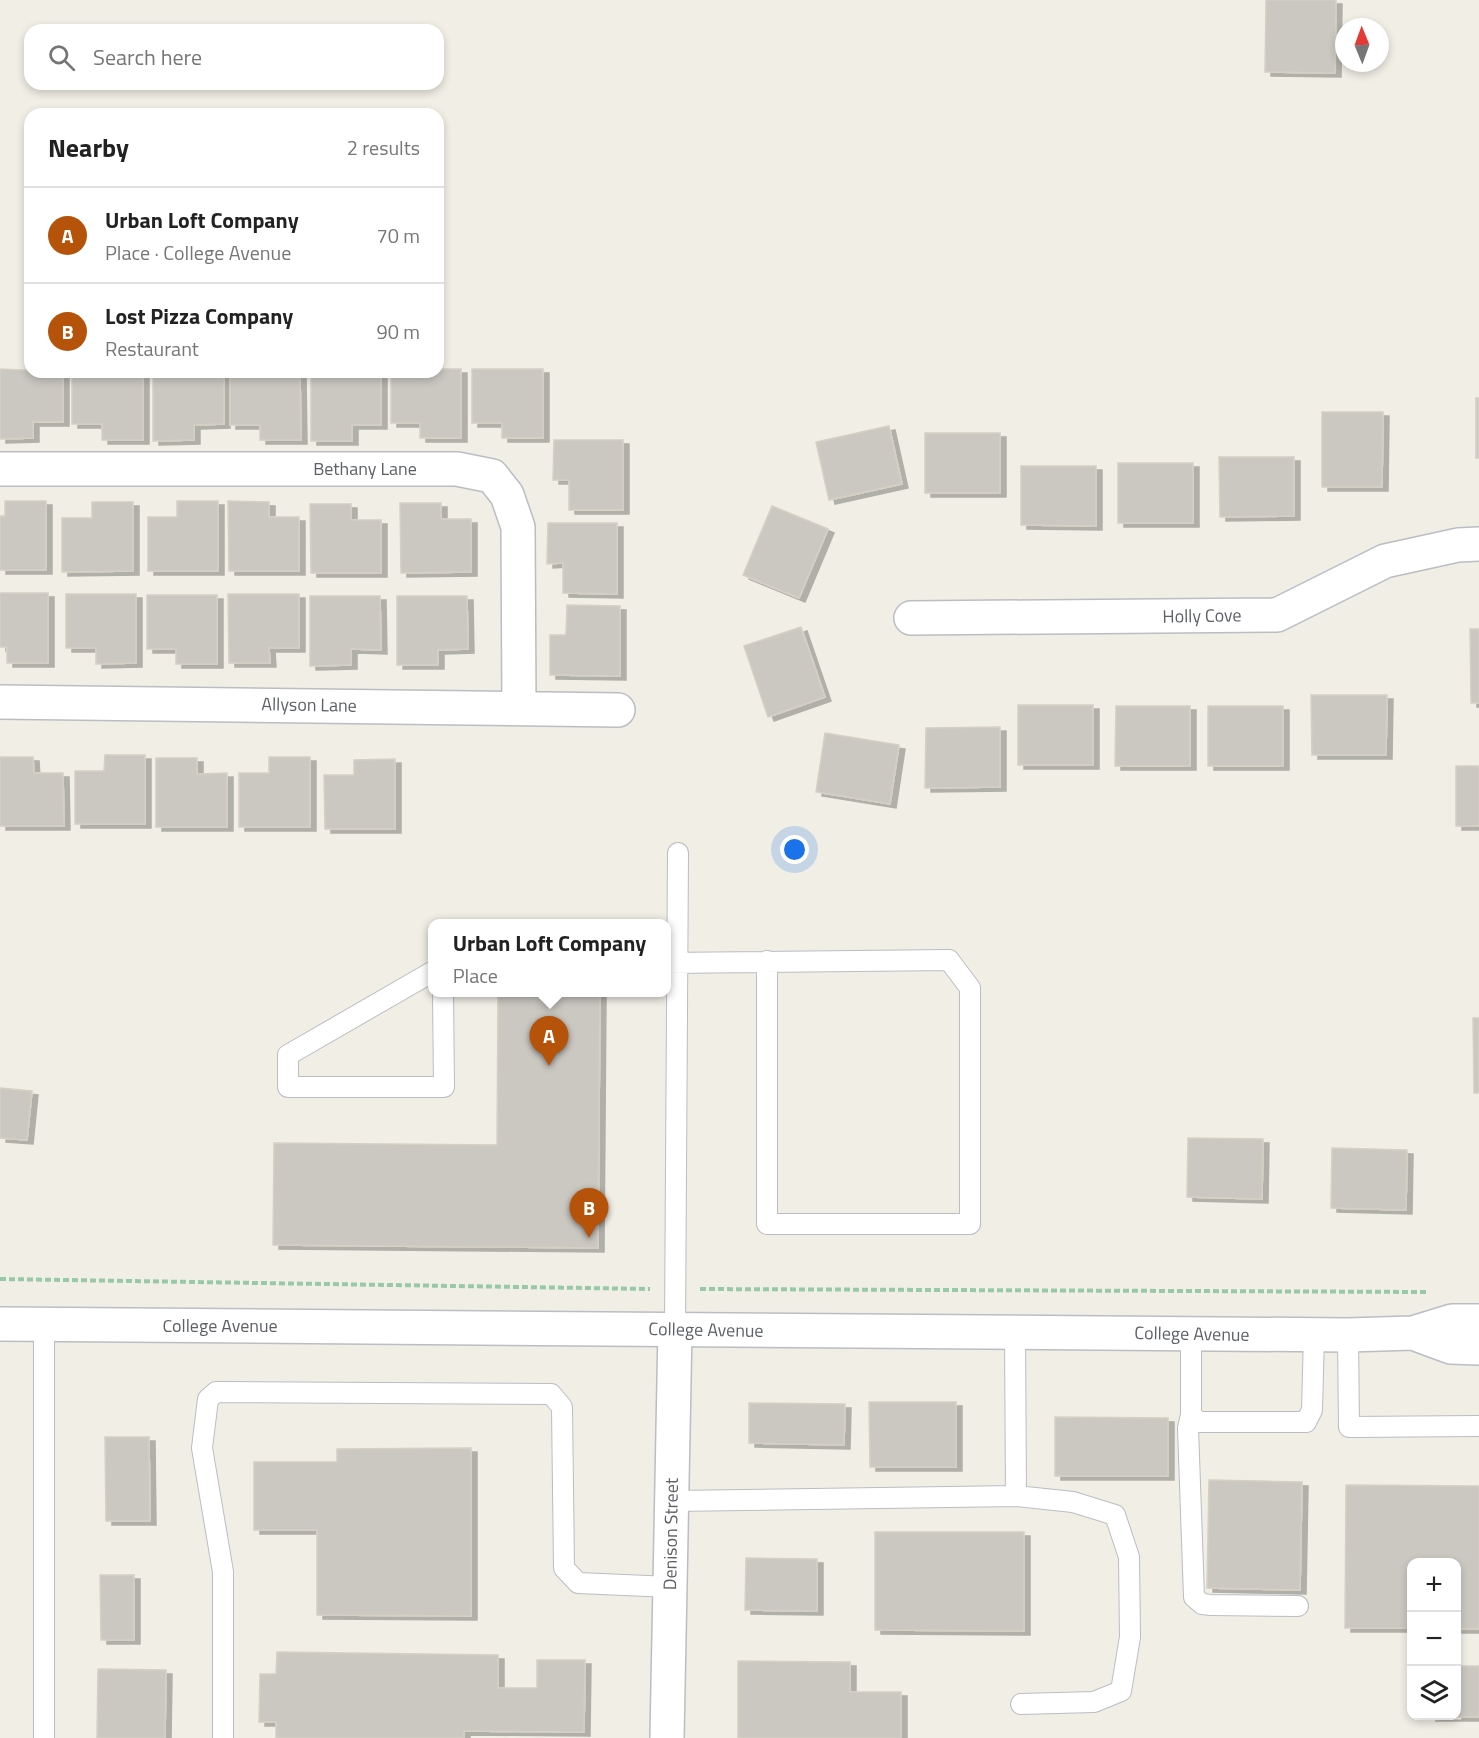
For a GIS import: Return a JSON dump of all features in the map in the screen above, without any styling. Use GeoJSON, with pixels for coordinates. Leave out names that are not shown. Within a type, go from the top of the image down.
{"type":"FeatureCollection","features":[{"type":"Feature","properties":{"kind":"street","name":"Bethany Lane"},"geometry":{"type":"LineString","coordinates":[[0,469],[457,469],[492,476],[507,495],[518,527],[519,707]]}},
{"type":"Feature","properties":{"kind":"street","name":"Holly Cove"},"geometry":{"type":"LineString","coordinates":[[911,618],[1277,615],[1385,561],[1458,545],[1479,544]]}},
{"type":"Feature","properties":{"kind":"street","name":"Allyson Lane"},"geometry":{"type":"LineString","coordinates":[[0,702],[618,710]]}},
{"type":"Feature","properties":{"kind":"street","name":"College Avenue"},"geometry":{"type":"LineString","coordinates":[[0,1324],[1348,1335],[1413,1333],[1452,1321],[1479,1321]]}},
{"type":"Feature","properties":{"kind":"street","name":"Denison Street"},"geometry":{"type":"LineString","coordinates":[[667,1738],[675,1329]]}},
{"type":"Feature","properties":{"kind":"street","name":"College Avenue"},"geometry":{"type":"LineString","coordinates":[[1413,1333],[1451,1347],[1479,1348]]}},
{"type":"Feature","properties":{"kind":"lane"},"geometry":{"type":"LineString","coordinates":[[675,1329],[672,963],[678,853]]}},
{"type":"Feature","properties":{"kind":"lane"},"geometry":{"type":"LineString","coordinates":[[672,963],[950,960],[970,988],[970,1224],[767,1224],[768,962]]}},
{"type":"Feature","properties":{"kind":"lane"},"geometry":{"type":"LineString","coordinates":[[428,974],[288,1055],[288,1087],[444,1088],[443,997]]}},
{"type":"Feature","properties":{"kind":"lane"},"geometry":{"type":"LineString","coordinates":[[44,1324],[44,1738]]}},
{"type":"Feature","properties":{"kind":"lane"},"geometry":{"type":"LineString","coordinates":[[1015,1333],[1016,1496]]}},
{"type":"Feature","properties":{"kind":"lane"},"geometry":{"type":"LineString","coordinates":[[1191,1334],[1191,1415],[1188,1428],[1194,1597],[1202,1604],[1211,1605],[1298,1606]]}},
{"type":"Feature","properties":{"kind":"lane"},"geometry":{"type":"LineString","coordinates":[[1191,1415],[1199,1422],[1306,1422],[1312,1410],[1314,1335]]}},
{"type":"Feature","properties":{"kind":"lane"},"geometry":{"type":"LineString","coordinates":[[1348,1335],[1349,1427],[1479,1426]]}},
{"type":"Feature","properties":{"kind":"lane"},"geometry":{"type":"LineString","coordinates":[[223,1738],[223,1572],[202,1448],[208,1399],[216,1392],[551,1394],[562,1407],[564,1568],[578,1583],[670,1587]]}},
{"type":"Feature","properties":{"kind":"lane"},"geometry":{"type":"LineString","coordinates":[[672,1501],[1016,1496],[1073,1502],[1115,1515],[1129,1557],[1130,1637],[1121,1690],[1094,1702],[1021,1704]]}},
{"type":"Feature","properties":{"kind":"path"},"geometry":{"type":"LineString","coordinates":[[0,1279],[676,1289],[1431,1292]]}},
{"type":"Feature","properties":{"kind":"building"},"geometry":{"type":"Polygon","coordinates":[[[1266,0],[1336,0],[1335,73],[1265,72],[1266,0]]]}},
{"type":"Feature","properties":{"kind":"building"},"geometry":{"type":"Polygon","coordinates":[[[0,369],[24,370],[24,378],[63,378],[63,422],[33,422],[33,438],[0,439],[0,369]]]}},
{"type":"Feature","properties":{"kind":"building"},"geometry":{"type":"Polygon","coordinates":[[[444,369],[461,369],[461,438],[420,438],[420,423],[391,423],[391,378],[444,378],[444,369]]]}},
{"type":"Feature","properties":{"kind":"building"},"geometry":{"type":"Polygon","coordinates":[[[472,369],[543,369],[543,438],[502,438],[502,423],[472,423],[472,369]]]}},
{"type":"Feature","properties":{"kind":"building"},"geometry":{"type":"Polygon","coordinates":[[[72,378],[143,378],[143,440],[102,440],[102,424],[72,424],[72,378]]]}},
{"type":"Feature","properties":{"kind":"building"},"geometry":{"type":"Polygon","coordinates":[[[153,378],[224,378],[224,424],[194,425],[194,440],[153,441],[153,378]]]}},
{"type":"Feature","properties":{"kind":"building"},"geometry":{"type":"Polygon","coordinates":[[[230,378],[300,378],[301,440],[260,440],[260,425],[230,425],[230,378]]]}},
{"type":"Feature","properties":{"kind":"building"},"geometry":{"type":"Polygon","coordinates":[[[311,378],[381,378],[381,425],[352,425],[352,441],[311,441],[311,378]]]}},
{"type":"Feature","properties":{"kind":"building"},"geometry":{"type":"Polygon","coordinates":[[[1476,398],[1479,398],[1479,458],[1476,458],[1476,398]]]}},
{"type":"Feature","properties":{"kind":"building"},"geometry":{"type":"Polygon","coordinates":[[[1322,412],[1383,412],[1382,487],[1322,487],[1322,412]]]}},
{"type":"Feature","properties":{"kind":"building"},"geometry":{"type":"Polygon","coordinates":[[[889,426],[902,484],[829,500],[816,442],[889,426]]]}},
{"type":"Feature","properties":{"kind":"building"},"geometry":{"type":"Polygon","coordinates":[[[925,433],[1000,433],[1000,493],[925,493],[925,433]]]}},
{"type":"Feature","properties":{"kind":"building"},"geometry":{"type":"Polygon","coordinates":[[[554,440],[623,440],[623,510],[569,510],[569,480],[553,480],[554,440]]]}},
{"type":"Feature","properties":{"kind":"building"},"geometry":{"type":"Polygon","coordinates":[[[1219,457],[1294,457],[1294,516],[1220,517],[1219,457]]]}},
{"type":"Feature","properties":{"kind":"building"},"geometry":{"type":"Polygon","coordinates":[[[1118,463],[1193,463],[1193,523],[1118,523],[1118,463]]]}},
{"type":"Feature","properties":{"kind":"building"},"geometry":{"type":"Polygon","coordinates":[[[1021,466],[1096,466],[1096,526],[1021,525],[1021,466]]]}},
{"type":"Feature","properties":{"kind":"building"},"geometry":{"type":"Polygon","coordinates":[[[5,501],[46,501],[46,570],[0,570],[0,516],[5,516],[5,501]]]}},
{"type":"Feature","properties":{"kind":"building"},"geometry":{"type":"Polygon","coordinates":[[[177,501],[218,501],[218,571],[148,571],[148,517],[177,517],[177,501]]]}},
{"type":"Feature","properties":{"kind":"building"},"geometry":{"type":"Polygon","coordinates":[[[228,501],[269,502],[269,517],[299,517],[299,571],[229,571],[228,501]]]}},
{"type":"Feature","properties":{"kind":"building"},"geometry":{"type":"Polygon","coordinates":[[[92,502],[133,502],[133,571],[62,572],[62,518],[92,518],[92,502]]]}},
{"type":"Feature","properties":{"kind":"building"},"geometry":{"type":"Polygon","coordinates":[[[400,503],[441,503],[441,519],[471,519],[471,572],[401,573],[400,503]]]}},
{"type":"Feature","properties":{"kind":"building"},"geometry":{"type":"Polygon","coordinates":[[[310,504],[351,504],[351,520],[381,520],[381,573],[311,573],[310,504]]]}},
{"type":"Feature","properties":{"kind":"building"},"geometry":{"type":"Polygon","coordinates":[[[772,506],[828,529],[799,598],[743,575],[772,506]]]}},
{"type":"Feature","properties":{"kind":"building"},"geometry":{"type":"Polygon","coordinates":[[[548,523],[617,523],[617,594],[563,593],[563,563],[547,564],[548,523]]]}},
{"type":"Feature","properties":{"kind":"building"},"geometry":{"type":"Polygon","coordinates":[[[0,593],[48,593],[48,663],[7,663],[7,647],[0,647],[0,593]]]}},
{"type":"Feature","properties":{"kind":"building"},"geometry":{"type":"Polygon","coordinates":[[[66,594],[136,594],[136,663],[96,664],[96,648],[66,648],[66,594]]]}},
{"type":"Feature","properties":{"kind":"building"},"geometry":{"type":"Polygon","coordinates":[[[228,594],[299,594],[299,648],[269,648],[270,663],[229,663],[228,594]]]}},
{"type":"Feature","properties":{"kind":"building"},"geometry":{"type":"Polygon","coordinates":[[[147,595],[217,595],[217,664],[176,664],[176,649],[147,649],[147,595]]]}},
{"type":"Feature","properties":{"kind":"building"},"geometry":{"type":"Polygon","coordinates":[[[310,596],[380,596],[381,650],[351,649],[351,665],[310,666],[310,596]]]}},
{"type":"Feature","properties":{"kind":"building"},"geometry":{"type":"Polygon","coordinates":[[[397,596],[467,596],[468,649],[438,650],[438,665],[397,665],[397,596]]]}},
{"type":"Feature","properties":{"kind":"building"},"geometry":{"type":"Polygon","coordinates":[[[567,605],[620,606],[620,676],[550,675],[550,635],[566,635],[567,605]]]}},
{"type":"Feature","properties":{"kind":"building"},"geometry":{"type":"Polygon","coordinates":[[[801,627],[825,697],[768,717],[744,646],[801,627]]]}},
{"type":"Feature","properties":{"kind":"building"},"geometry":{"type":"Polygon","coordinates":[[[1470,629],[1479,629],[1479,703],[1471,703],[1470,629]]]}},
{"type":"Feature","properties":{"kind":"building"},"geometry":{"type":"Polygon","coordinates":[[[1311,695],[1387,695],[1386,755],[1312,755],[1311,695]]]}},
{"type":"Feature","properties":{"kind":"building"},"geometry":{"type":"Polygon","coordinates":[[[1018,705],[1093,705],[1093,765],[1018,765],[1018,705]]]}},
{"type":"Feature","properties":{"kind":"building"},"geometry":{"type":"Polygon","coordinates":[[[1116,706],[1190,706],[1190,766],[1115,766],[1116,706]]]}},
{"type":"Feature","properties":{"kind":"building"},"geometry":{"type":"Polygon","coordinates":[[[1208,706],[1283,706],[1283,766],[1208,766],[1208,706]]]}},
{"type":"Feature","properties":{"kind":"building"},"geometry":{"type":"Polygon","coordinates":[[[1000,727],[1000,787],[925,788],[926,728],[1000,727]]]}},
{"type":"Feature","properties":{"kind":"building"},"geometry":{"type":"Polygon","coordinates":[[[825,733],[899,745],[890,804],[816,792],[825,733]]]}},
{"type":"Feature","properties":{"kind":"building"},"geometry":{"type":"Polygon","coordinates":[[[105,755],[145,755],[145,824],[75,824],[75,771],[104,771],[105,755]]]}},
{"type":"Feature","properties":{"kind":"building"},"geometry":{"type":"Polygon","coordinates":[[[0,757],[33,757],[34,773],[63,773],[64,826],[0,826],[0,757]]]}},
{"type":"Feature","properties":{"kind":"building"},"geometry":{"type":"Polygon","coordinates":[[[269,757],[310,757],[310,827],[239,827],[239,773],[269,773],[269,757]]]}},
{"type":"Feature","properties":{"kind":"building"},"geometry":{"type":"Polygon","coordinates":[[[156,758],[197,758],[197,774],[227,773],[227,827],[156,827],[156,758]]]}},
{"type":"Feature","properties":{"kind":"building"},"geometry":{"type":"Polygon","coordinates":[[[395,759],[395,829],[325,829],[324,775],[354,775],[354,760],[395,759]]]}},
{"type":"Feature","properties":{"kind":"building"},"geometry":{"type":"Polygon","coordinates":[[[1456,766],[1479,766],[1479,826],[1456,826],[1456,766]]]}},
{"type":"Feature","properties":{"kind":"building"},"geometry":{"type":"Polygon","coordinates":[[[498,997],[600,997],[598,1248],[273,1245],[274,1143],[497,1145],[498,997]]]}},
{"type":"Feature","properties":{"kind":"building"},"geometry":{"type":"Polygon","coordinates":[[[1473,1018],[1479,1018],[1479,1093],[1474,1093],[1473,1018]]]}},
{"type":"Feature","properties":{"kind":"building"},"geometry":{"type":"Polygon","coordinates":[[[0,1088],[32,1091],[27,1140],[0,1138],[0,1088]]]}},
{"type":"Feature","properties":{"kind":"building"},"geometry":{"type":"Polygon","coordinates":[[[1188,1138],[1263,1139],[1262,1199],[1187,1197],[1188,1138]]]}},
{"type":"Feature","properties":{"kind":"building"},"geometry":{"type":"Polygon","coordinates":[[[1332,1148],[1407,1150],[1406,1210],[1331,1208],[1332,1148]]]}},
{"type":"Feature","properties":{"kind":"building"},"geometry":{"type":"Polygon","coordinates":[[[869,1402],[956,1402],[956,1467],[870,1467],[869,1402]]]}},
{"type":"Feature","properties":{"kind":"building"},"geometry":{"type":"Polygon","coordinates":[[[749,1403],[845,1404],[844,1445],[749,1443],[749,1403]]]}},
{"type":"Feature","properties":{"kind":"building"},"geometry":{"type":"Polygon","coordinates":[[[1055,1417],[1168,1418],[1168,1476],[1055,1476],[1055,1417]]]}},
{"type":"Feature","properties":{"kind":"building"},"geometry":{"type":"Polygon","coordinates":[[[105,1437],[149,1437],[150,1521],[106,1521],[105,1437]]]}},
{"type":"Feature","properties":{"kind":"building"},"geometry":{"type":"Polygon","coordinates":[[[471,1448],[471,1616],[317,1615],[317,1530],[254,1530],[254,1462],[337,1462],[337,1449],[471,1448]]]}},
{"type":"Feature","properties":{"kind":"building"},"geometry":{"type":"Polygon","coordinates":[[[1209,1480],[1302,1482],[1300,1590],[1207,1588],[1209,1480]]]}},
{"type":"Feature","properties":{"kind":"building"},"geometry":{"type":"Polygon","coordinates":[[[1346,1485],[1479,1486],[1479,1629],[1461,1629],[1461,1558],[1407,1558],[1407,1628],[1345,1628],[1346,1485]]]}},
{"type":"Feature","properties":{"kind":"building"},"geometry":{"type":"Polygon","coordinates":[[[875,1532],[1024,1532],[1024,1631],[875,1630],[875,1532]]]}},
{"type":"Feature","properties":{"kind":"building"},"geometry":{"type":"Polygon","coordinates":[[[746,1558],[817,1559],[817,1611],[745,1610],[746,1558]]]}},
{"type":"Feature","properties":{"kind":"building"},"geometry":{"type":"Polygon","coordinates":[[[100,1575],[134,1575],[134,1640],[101,1640],[100,1575]]]}},
{"type":"Feature","properties":{"kind":"building"},"geometry":{"type":"Polygon","coordinates":[[[277,1652],[498,1655],[498,1688],[537,1688],[537,1660],[585,1660],[584,1732],[464,1731],[464,1738],[276,1738],[276,1722],[259,1722],[260,1674],[276,1674],[277,1652]]]}},
{"type":"Feature","properties":{"kind":"building"},"geometry":{"type":"Polygon","coordinates":[[[738,1661],[850,1662],[850,1692],[901,1692],[901,1738],[738,1738],[738,1661]]]}},
{"type":"Feature","properties":{"kind":"building"},"geometry":{"type":"Polygon","coordinates":[[[1461,1666],[1479,1666],[1479,1717],[1461,1717],[1461,1666]]]}},
{"type":"Feature","properties":{"kind":"building"},"geometry":{"type":"Polygon","coordinates":[[[98,1669],[166,1670],[165,1738],[97,1738],[98,1669]]]}},
{"type":"Feature","properties":{"kind":"place","name":"Urban Loft Company"},"geometry":{"type":"Point","coordinates":[549,1066]}},
{"type":"Feature","properties":{"kind":"place","name":"Lost Pizza Company"},"geometry":{"type":"Point","coordinates":[589,1238]}}]}
